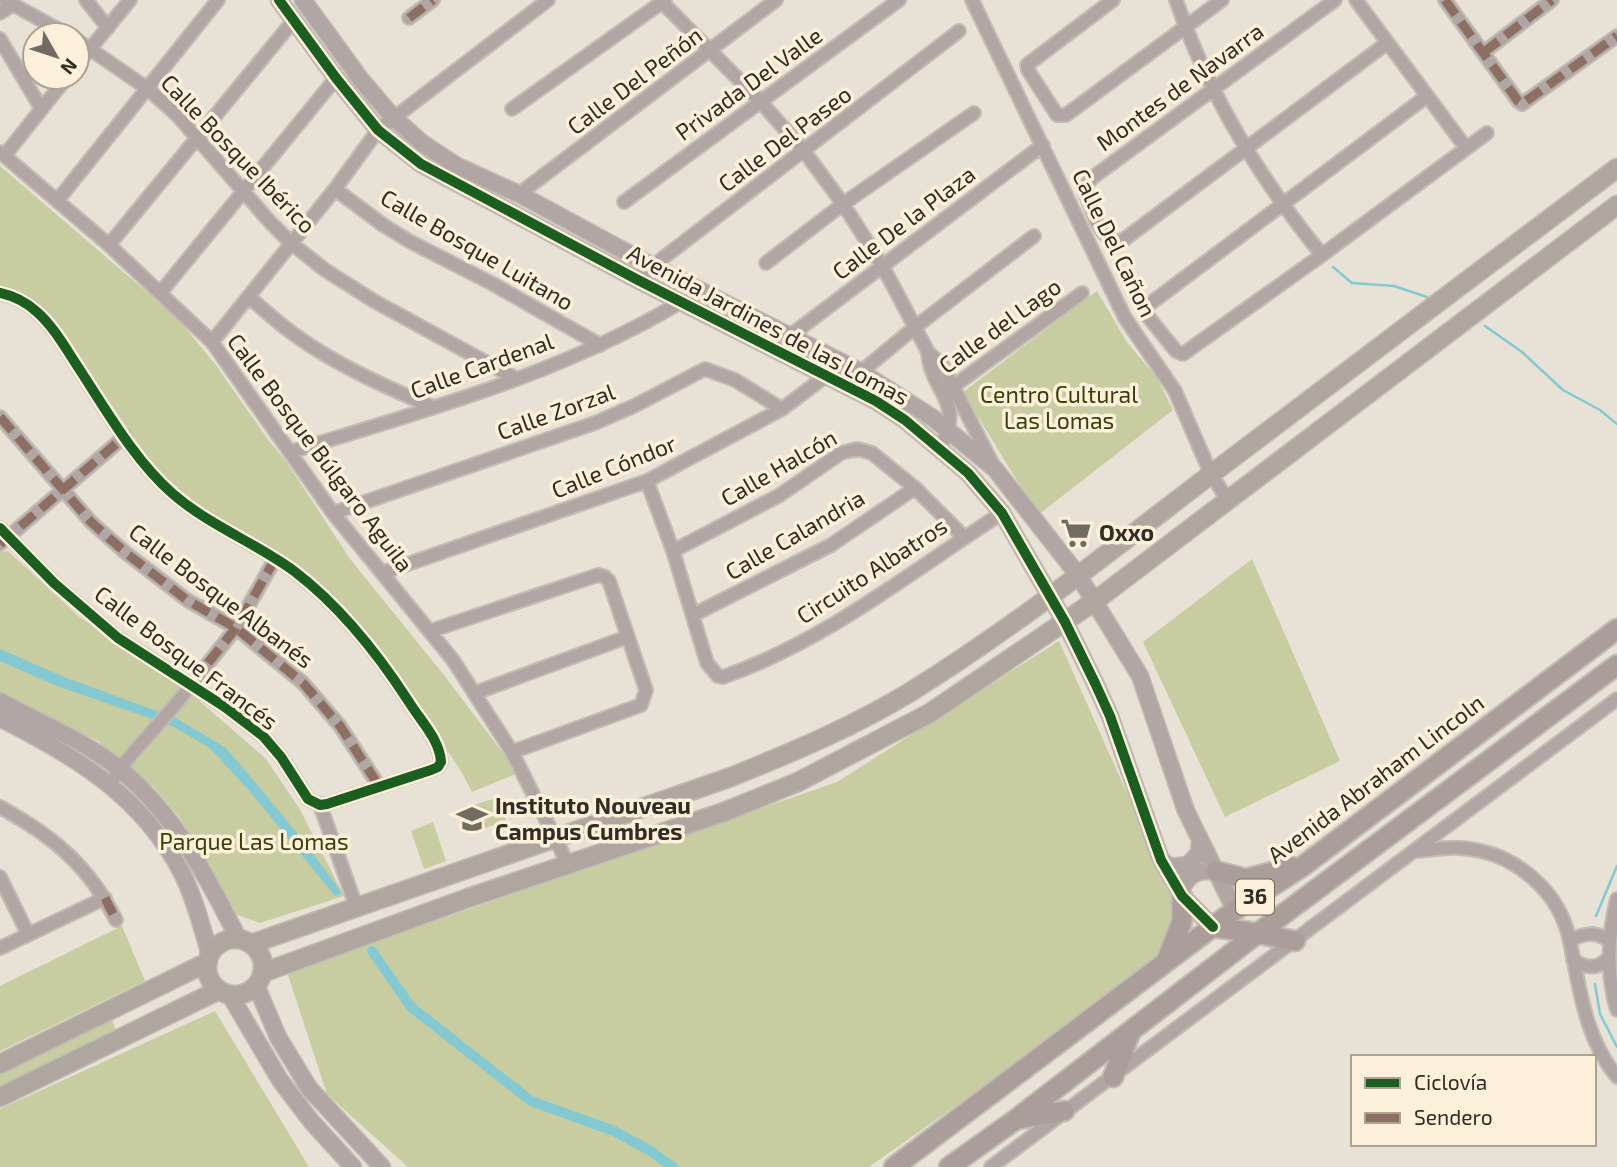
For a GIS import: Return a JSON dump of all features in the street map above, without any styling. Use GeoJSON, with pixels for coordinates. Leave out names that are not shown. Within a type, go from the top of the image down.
{"type":"FeatureCollection","features":[{"type":"Feature","properties":{"kind":"main road"},"geometry":{"type":"LineString","coordinates":[[0,1064],[209,958],[222,943],[245,942],[556,839],[731,777],[795,752],[851,725],[957,662],[1078,575],[1617,168]]}},
{"type":"Feature","properties":{"kind":"main road"},"geometry":{"type":"LineString","coordinates":[[209,958],[209,976],[224,992],[239,995],[259,979],[468,898],[668,832],[798,782],[930,713],[1095,601],[1617,205]]}},
{"type":"Feature","properties":{"kind":"main road","name":"Avenida Abraham Lincoln"},"geometry":{"type":"LineString","coordinates":[[894,1167],[1165,964],[1221,929],[1235,910],[1303,866],[1617,629]]}},
{"type":"Feature","properties":{"kind":"main road","name":"36"},"geometry":{"type":"LineString","coordinates":[[949,1167],[1617,665]]}},
{"type":"Feature","properties":{"kind":"main road"},"geometry":{"type":"LineString","coordinates":[[1216,871],[1246,879],[1283,868],[1303,866]]}},
{"type":"Feature","properties":{"kind":"main road"},"geometry":{"type":"LineString","coordinates":[[459,872],[468,898]]}},
{"type":"Feature","properties":{"kind":"main road"},"geometry":{"type":"LineString","coordinates":[[1165,964],[1182,921],[1181,894]]}},
{"type":"Feature","properties":{"kind":"main road"},"geometry":{"type":"LineString","coordinates":[[1207,973],[1221,929],[1296,941]]}},
{"type":"Feature","properties":{"kind":"main road"},"geometry":{"type":"LineString","coordinates":[[245,942],[262,960],[259,979]]}},
{"type":"Feature","properties":{"kind":"main road"},"geometry":{"type":"LineString","coordinates":[[0,1097],[224,992]]}},
{"type":"Feature","properties":{"kind":"main road"},"geometry":{"type":"LineString","coordinates":[[1113,1077],[1130,1033]]}},
{"type":"Feature","properties":{"kind":"main road"},"geometry":{"type":"LineString","coordinates":[[1051,1092],[1066,1064],[1065,1053],[1057,1044]]}},
{"type":"Feature","properties":{"kind":"main road"},"geometry":{"type":"LineString","coordinates":[[1015,1120],[1064,1111]]}},
{"type":"Feature","properties":{"kind":"street"},"geometry":{"type":"LineString","coordinates":[[86,0],[108,28]]}},
{"type":"Feature","properties":{"kind":"street"},"geometry":{"type":"LineString","coordinates":[[91,48],[130,0]]}},
{"type":"Feature","properties":{"kind":"street"},"geometry":{"type":"LineString","coordinates":[[57,201],[218,0]]}},
{"type":"Feature","properties":{"kind":"street","name":"Avenida Jardines de las Lomas"},"geometry":{"type":"LineString","coordinates":[[279,0],[378,130],[421,164],[638,280],[852,388],[905,420],[968,473],[1002,513],[1065,622],[1110,716],[1161,860],[1181,894],[1221,929]]}},
{"type":"Feature","properties":{"kind":"street"},"geometry":{"type":"LineString","coordinates":[[410,18],[433,0]]}},
{"type":"Feature","properties":{"kind":"street"},"geometry":{"type":"LineString","coordinates":[[212,342],[335,189],[378,130],[548,0]]}},
{"type":"Feature","properties":{"kind":"street","name":"Calle Del Peñón"},"geometry":{"type":"LineString","coordinates":[[519,194],[776,0]]}},
{"type":"Feature","properties":{"kind":"street","name":"Privada Del Valle"},"geometry":{"type":"LineString","coordinates":[[624,202],[900,0]]}},
{"type":"Feature","properties":{"kind":"street","name":"Calle Del Cañon"},"geometry":{"type":"LineString","coordinates":[[972,0],[1125,318],[1175,391],[1211,474],[1227,499]]}},
{"type":"Feature","properties":{"kind":"street"},"geometry":{"type":"LineString","coordinates":[[1113,0],[1027,65],[1053,111],[1060,116],[1066,115],[1222,0]]}},
{"type":"Feature","properties":{"kind":"street"},"geometry":{"type":"LineString","coordinates":[[1176,0],[1185,27],[1213,88],[1246,148],[1283,206],[1322,255]]}},
{"type":"Feature","properties":{"kind":"street","name":"Montes de Navarra"},"geometry":{"type":"LineString","coordinates":[[1246,148],[1122,241],[1114,242],[1105,238],[1085,193],[1092,178],[1335,0]]}},
{"type":"Feature","properties":{"kind":"street"},"geometry":{"type":"LineString","coordinates":[[1356,0],[1466,148]]}},
{"type":"Feature","properties":{"kind":"street"},"geometry":{"type":"LineString","coordinates":[[1484,52],[1552,0]]}},
{"type":"Feature","properties":{"kind":"street","name":"Avenida Jardines de las Lomas"},"geometry":{"type":"LineString","coordinates":[[307,1],[362,81],[393,117],[422,143],[457,166],[519,194],[654,267],[861,372],[948,429],[995,469],[1078,575],[1140,676],[1175,780],[1200,841],[1235,910]]}},
{"type":"Feature","properties":{"kind":"street"},"geometry":{"type":"LineString","coordinates":[[512,109],[663,1],[760,101],[804,151],[843,204],[882,265],[928,352],[929,359],[995,469]]}},
{"type":"Feature","properties":{"kind":"street"},"geometry":{"type":"LineString","coordinates":[[1446,1],[1522,104],[1617,36]]}},
{"type":"Feature","properties":{"kind":"street"},"geometry":{"type":"LineString","coordinates":[[0,13],[9,2],[43,21]]}},
{"type":"Feature","properties":{"kind":"street"},"geometry":{"type":"LineString","coordinates":[[109,245],[294,20]]}},
{"type":"Feature","properties":{"kind":"street","name":"Calle Del Paseo"},"geometry":{"type":"LineString","coordinates":[[638,280],[959,31]]}},
{"type":"Feature","properties":{"kind":"street"},"geometry":{"type":"LineString","coordinates":[[0,38],[41,108]]}},
{"type":"Feature","properties":{"kind":"street"},"geometry":{"type":"LineString","coordinates":[[1246,148],[1387,43]]}},
{"type":"Feature","properties":{"kind":"street","name":"Calle Bosque Ibérico"},"geometry":{"type":"LineString","coordinates":[[91,48],[148,89],[177,115],[291,243],[325,270],[374,301],[515,379]]}},
{"type":"Feature","properties":{"kind":"street"},"geometry":{"type":"LineString","coordinates":[[161,292],[336,78]]}},
{"type":"Feature","properties":{"kind":"street"},"geometry":{"type":"LineString","coordinates":[[2,154],[55,91]]}},
{"type":"Feature","properties":{"kind":"street"},"geometry":{"type":"LineString","coordinates":[[1427,96],[1147,306],[1146,314],[1176,351],[1184,354],[1487,133]]}},
{"type":"Feature","properties":{"kind":"street"},"geometry":{"type":"LineString","coordinates":[[765,263],[843,204],[974,113]]}},
{"type":"Feature","properties":{"kind":"street","name":"Calle De la Plaza"},"geometry":{"type":"LineString","coordinates":[[791,335],[1043,145]]}},
{"type":"Feature","properties":{"kind":"street","name":"Calle Bosque Búlgaro Aguila"},"geometry":{"type":"LineString","coordinates":[[2,154],[109,245],[212,342],[333,513],[430,631],[475,693],[512,752],[568,864]]}},
{"type":"Feature","properties":{"kind":"street","name":"Calle Bosque Luitano"},"geometry":{"type":"LineString","coordinates":[[335,189],[409,241],[491,282],[600,345]]}},
{"type":"Feature","properties":{"kind":"street"},"geometry":{"type":"LineString","coordinates":[[861,372],[1034,236]]}},
{"type":"Feature","properties":{"kind":"street"},"geometry":{"type":"LineString","coordinates":[[0,293],[23,302],[39,313],[125,436],[158,480],[175,496],[215,524],[275,559],[335,607],[389,672],[438,747],[441,762],[438,767],[379,786],[314,802]]}},
{"type":"Feature","properties":{"kind":"street","name":"Calle del Lago"},"geometry":{"type":"LineString","coordinates":[[949,390],[1082,293]]}},
{"type":"Feature","properties":{"kind":"street"},"geometry":{"type":"LineString","coordinates":[[249,297],[294,335],[321,352],[388,388],[433,407]]}},
{"type":"Feature","properties":{"kind":"street","name":"Calle Cardenal"},"geometry":{"type":"LineString","coordinates":[[290,452],[515,379],[600,345],[681,302]]}},
{"type":"Feature","properties":{"kind":"street","name":"Calle Cóndor"},"geometry":{"type":"LineString","coordinates":[[382,573],[647,481],[782,409],[843,363]]}},
{"type":"Feature","properties":{"kind":"street","name":"Calle Zorzal"},"geometry":{"type":"LineString","coordinates":[[333,513],[595,423],[634,407],[705,369],[735,380],[782,409]]}},
{"type":"Feature","properties":{"kind":"street"},"geometry":{"type":"LineString","coordinates":[[939,449],[948,429],[949,390]]}},
{"type":"Feature","properties":{"kind":"street","name":"Calle Bosque Albanés"},"geometry":{"type":"LineString","coordinates":[[0,416],[91,522],[150,573],[187,600],[236,628],[303,683],[340,726],[379,786]]}},
{"type":"Feature","properties":{"kind":"street"},"geometry":{"type":"LineString","coordinates":[[3,536],[125,436]]}},
{"type":"Feature","properties":{"kind":"street","name":"Calle Halcón"},"geometry":{"type":"LineString","coordinates":[[673,551],[780,495],[841,453],[864,449],[915,488],[964,537]]}},
{"type":"Feature","properties":{"kind":"street"},"geometry":{"type":"LineString","coordinates":[[647,481],[693,615]]}},
{"type":"Feature","properties":{"kind":"street","name":"Calle Calandria"},"geometry":{"type":"LineString","coordinates":[[693,615],[831,545],[915,488]]}},
{"type":"Feature","properties":{"kind":"street","name":"Circuito Albatros"},"geometry":{"type":"LineString","coordinates":[[693,615],[707,663],[718,676],[723,677],[792,647],[850,615],[1002,513]]}},
{"type":"Feature","properties":{"kind":"street","name":"Calle Bosque Francés"},"geometry":{"type":"LineString","coordinates":[[3,536],[118,638],[239,716],[263,736],[314,802],[356,906]]}},
{"type":"Feature","properties":{"kind":"street"},"geometry":{"type":"LineString","coordinates":[[111,784],[119,769],[236,628],[275,559]]}},
{"type":"Feature","properties":{"kind":"street"},"geometry":{"type":"LineString","coordinates":[[430,631],[598,575],[605,577],[612,585],[646,690],[641,705],[512,752]]}},
{"type":"Feature","properties":{"kind":"street"},"geometry":{"type":"LineString","coordinates":[[475,693],[627,637]]}},
{"type":"Feature","properties":{"kind":"street"},"geometry":{"type":"LineString","coordinates":[[991,1167],[1617,699]]}},
{"type":"Feature","properties":{"kind":"street"},"geometry":{"type":"LineString","coordinates":[[0,701],[119,769],[145,792],[167,817],[245,942]]}},
{"type":"Feature","properties":{"kind":"street"},"geometry":{"type":"LineString","coordinates":[[0,718],[71,757],[111,784],[153,828],[182,872],[197,912],[209,958]]}},
{"type":"Feature","properties":{"kind":"street"},"geometry":{"type":"LineString","coordinates":[[0,807],[57,842],[89,874],[116,920]]}},
{"type":"Feature","properties":{"kind":"street"},"geometry":{"type":"LineString","coordinates":[[1161,860],[1170,867],[1188,865],[1199,853],[1200,841]]}},
{"type":"Feature","properties":{"kind":"street"},"geometry":{"type":"LineString","coordinates":[[1417,851],[1461,848],[1491,855],[1513,863],[1531,875],[1547,892],[1561,913],[1570,940],[1587,1022],[1597,1045],[1617,1077]]}},
{"type":"Feature","properties":{"kind":"street"},"geometry":{"type":"LineString","coordinates":[[1181,894],[1186,878],[1193,873],[1200,870],[1216,871]]}},
{"type":"Feature","properties":{"kind":"street"},"geometry":{"type":"LineString","coordinates":[[0,877],[28,934]]}},
{"type":"Feature","properties":{"kind":"street"},"geometry":{"type":"LineString","coordinates":[[0,948],[105,898]]}},
{"type":"Feature","properties":{"kind":"street"},"geometry":{"type":"LineString","coordinates":[[1617,899],[1609,958],[1612,993],[1617,1010]]}},
{"type":"Feature","properties":{"kind":"street"},"geometry":{"type":"LineString","coordinates":[[197,912],[220,901]]}},
{"type":"Feature","properties":{"kind":"street"},"geometry":{"type":"LineString","coordinates":[[1570,940],[1591,933],[1600,934],[1610,941]]}},
{"type":"Feature","properties":{"kind":"street"},"geometry":{"type":"LineString","coordinates":[[1573,960],[1582,966],[1592,967],[1601,965],[1609,958]]}},
{"type":"Feature","properties":{"kind":"street"},"geometry":{"type":"LineString","coordinates":[[259,979],[278,1037],[309,1088],[382,1167]]}},
{"type":"Feature","properties":{"kind":"street"},"geometry":{"type":"LineString","coordinates":[[224,992],[280,1080],[304,1112],[353,1167]]}},
{"type":"Feature","properties":{"kind":"street"},"geometry":{"type":"LineString","coordinates":[[964,1167],[974,1148]]}},
{"type":"Feature","properties":{"kind":"green space"},"geometry":{"type":"Polygon","coordinates":[[[0,166],[177,318],[215,364],[286,461],[350,559],[444,675],[518,773],[472,792],[408,692],[339,604],[278,551],[217,521],[156,469],[54,321],[0,287],[0,166]]]}},
{"type":"Feature","properties":{"kind":"green space","name":"Centro Cultural Las Lomas"},"geometry":{"type":"Polygon","coordinates":[[[1097,291],[1126,341],[1157,378],[1173,410],[1038,515],[963,392],[1097,291]]]}},
{"type":"Feature","properties":{"kind":"green space","name":"Parque Las Lomas"},"geometry":{"type":"Polygon","coordinates":[[[8,551],[78,616],[195,697],[266,759],[299,808],[344,896],[260,923],[235,914],[212,882],[179,817],[152,785],[144,784],[117,755],[101,751],[100,742],[0,693],[0,552],[8,551]]]}},
{"type":"Feature","properties":{"kind":"green space"},"geometry":{"type":"Polygon","coordinates":[[[1252,559],[1340,761],[1225,817],[1143,642],[1252,559]]]}},
{"type":"Feature","properties":{"kind":"green space"},"geometry":{"type":"Polygon","coordinates":[[[1059,641],[1172,894],[1198,935],[869,1167],[408,1167],[327,1094],[287,972],[837,782],[1059,641]]]}},
{"type":"Feature","properties":{"kind":"green space"},"geometry":{"type":"Polygon","coordinates":[[[499,797],[506,821],[476,831],[468,807],[499,797]]]}},
{"type":"Feature","properties":{"kind":"green space"},"geometry":{"type":"Polygon","coordinates":[[[433,822],[446,861],[424,869],[411,831],[433,822]]]}},
{"type":"Feature","properties":{"kind":"green space"},"geometry":{"type":"Polygon","coordinates":[[[122,926],[145,981],[0,1051],[0,986],[122,926]]]}},
{"type":"Feature","properties":{"kind":"green space"},"geometry":{"type":"Polygon","coordinates":[[[215,1011],[309,1167],[0,1167],[0,1109],[215,1011]]]}},
{"type":"Feature","properties":{"kind":"green space"},"geometry":{"type":"Polygon","coordinates":[[[109,1013],[117,1032],[0,1089],[0,1069],[109,1013]]]}},
{"type":"Feature","properties":{"kind":"water"},"geometry":{"type":"Polygon","coordinates":[[[0,649],[64,677],[176,718],[226,748],[306,844],[342,893],[335,896],[252,794],[210,748],[172,726],[57,686],[0,661],[0,649]]]}},
{"type":"Feature","properties":{"kind":"waterway"},"geometry":{"type":"LineString","coordinates":[[1333,267],[1352,283],[1394,286],[1427,297]]}},
{"type":"Feature","properties":{"kind":"waterway"},"geometry":{"type":"LineString","coordinates":[[1485,326],[1522,352],[1563,390],[1600,410],[1617,424]]}},
{"type":"Feature","properties":{"kind":"waterway"},"geometry":{"type":"LineString","coordinates":[[1596,916],[1617,866]]}},
{"type":"Feature","properties":{"kind":"waterway"},"geometry":{"type":"LineString","coordinates":[[372,951],[411,1007],[531,1101],[614,1131],[673,1167]]}},
{"type":"Feature","properties":{"kind":"waterway"},"geometry":{"type":"LineString","coordinates":[[1595,984],[1600,1014],[1617,1047]]}},
{"type":"Feature","properties":{"kind":"marked path"},"geometry":{"type":"LineString","coordinates":[[409,18],[433,0]]}},
{"type":"Feature","properties":{"kind":"marked path"},"geometry":{"type":"LineString","coordinates":[[1445,0],[1522,104],[1617,36]]}},
{"type":"Feature","properties":{"kind":"marked path"},"geometry":{"type":"LineString","coordinates":[[1484,52],[1552,0]]}},
{"type":"Feature","properties":{"kind":"marked path"},"geometry":{"type":"LineString","coordinates":[[0,417],[91,522],[126,553],[187,600],[236,628],[303,683],[340,726],[379,786]]}},
{"type":"Feature","properties":{"kind":"marked path"},"geometry":{"type":"LineString","coordinates":[[0,544],[125,436]]}},
{"type":"Feature","properties":{"kind":"marked path"},"geometry":{"type":"LineString","coordinates":[[191,684],[236,628],[275,559]]}},
{"type":"Feature","properties":{"kind":"marked path"},"geometry":{"type":"LineString","coordinates":[[105,898],[116,920]]}},
{"type":"Feature","properties":{"kind":"cycle path"},"geometry":{"type":"LineString","coordinates":[[279,0],[378,130],[421,164],[638,280],[876,401],[905,420],[968,473],[1002,513],[1065,622],[1110,716],[1161,860],[1182,896],[1213,927]]}},
{"type":"Feature","properties":{"kind":"cycle path"},"geometry":{"type":"LineString","coordinates":[[0,293],[25,303],[49,324],[110,417],[159,481],[202,516],[294,571],[327,599],[384,666],[429,730],[441,762],[431,770],[327,804],[320,805],[308,799],[281,757],[263,736],[225,707],[118,638],[54,583],[0,528]]}},
{"type":"Feature","properties":{"kind":"place","name":"Oxxo"},"geometry":{"type":"Point","coordinates":[1076,533]}},
{"type":"Feature","properties":{"kind":"place","name":"Instituto Nouveau Campus Cumbres"},"geometry":{"type":"Point","coordinates":[472,819]}}]}
